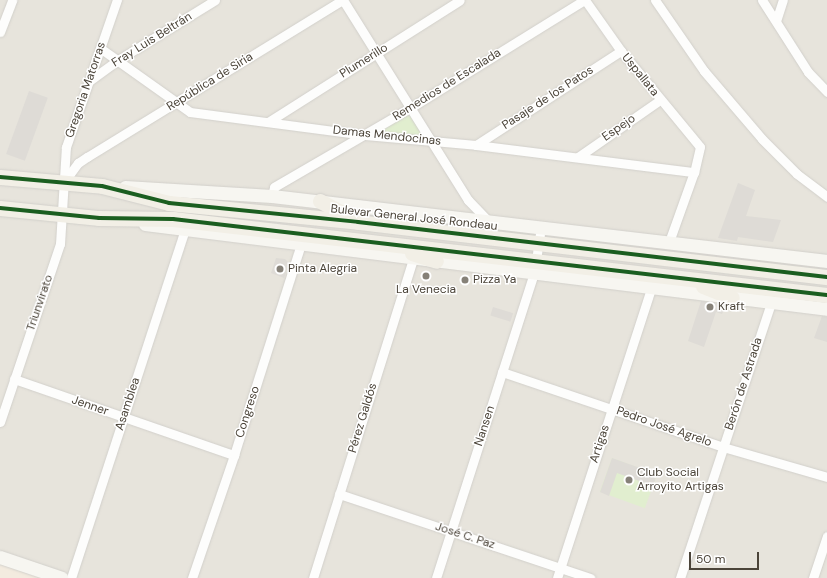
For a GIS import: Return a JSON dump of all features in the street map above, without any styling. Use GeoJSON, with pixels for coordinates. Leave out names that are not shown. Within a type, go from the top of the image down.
{"type":"FeatureCollection","features":[{"type":"Feature","properties":{"kind":"main road","name":"Bulevar General José Rondeau"},"geometry":{"type":"LineString","coordinates":[[0,177],[102,186],[272,196],[827,260]]}},
{"type":"Feature","properties":{"kind":"main road","name":"Bulevar General José Rondeau"},"geometry":{"type":"LineString","coordinates":[[102,186],[169,203],[539,242],[827,278]]}},
{"type":"Feature","properties":{"kind":"main road"},"geometry":{"type":"LineString","coordinates":[[320,201],[358,222]]}},
{"type":"Feature","properties":{"kind":"main road"},"geometry":{"type":"LineString","coordinates":[[0,208],[99,218],[436,261],[535,267],[687,280],[827,295]]}},
{"type":"Feature","properties":{"kind":"main road"},"geometry":{"type":"LineString","coordinates":[[99,218],[173,219],[388,244],[535,267],[651,288],[827,309]]}},
{"type":"Feature","properties":{"kind":"main road"},"geometry":{"type":"LineString","coordinates":[[388,244],[436,261]]}},
{"type":"Feature","properties":{"kind":"main road"},"geometry":{"type":"LineString","coordinates":[[687,280],[732,298]]}},
{"type":"Feature","properties":{"kind":"main road"},"geometry":{"type":"LineString","coordinates":[[0,556],[62,578]]}},
{"type":"Feature","properties":{"kind":"street"},"geometry":{"type":"LineString","coordinates":[[1,27],[12,0]]}},
{"type":"Feature","properties":{"kind":"street","name":"Gregoria Matorras"},"geometry":{"type":"LineString","coordinates":[[64,182],[64,158],[66,147],[117,0]]}},
{"type":"Feature","properties":{"kind":"street","name":"Fray Luis Beltrán"},"geometry":{"type":"LineString","coordinates":[[89,81],[118,60],[215,0]]}},
{"type":"Feature","properties":{"kind":"street"},"geometry":{"type":"LineString","coordinates":[[342,0],[433,142],[468,200],[487,220],[500,222]]}},
{"type":"Feature","properties":{"kind":"street","name":"República de Siria"},"geometry":{"type":"LineString","coordinates":[[64,182],[78,163],[342,0]]}},
{"type":"Feature","properties":{"kind":"street","name":"Plumerillo"},"geometry":{"type":"LineString","coordinates":[[268,122],[460,0]]}},
{"type":"Feature","properties":{"kind":"street","name":"Uspallata"},"geometry":{"type":"LineString","coordinates":[[585,0],[621,51],[700,147],[694,172]]}},
{"type":"Feature","properties":{"kind":"street","name":"Remedios de Escalada"},"geometry":{"type":"LineString","coordinates":[[272,196],[274,187],[410,108],[585,0]]}},
{"type":"Feature","properties":{"kind":"street"},"geometry":{"type":"LineString","coordinates":[[655,0],[704,71],[762,140],[797,174],[827,197]]}},
{"type":"Feature","properties":{"kind":"street"},"geometry":{"type":"LineString","coordinates":[[762,0],[808,72],[827,92]]}},
{"type":"Feature","properties":{"kind":"street"},"geometry":{"type":"LineString","coordinates":[[776,21],[783,0]]}},
{"type":"Feature","properties":{"kind":"street","name":"Damas Mendocinas"},"geometry":{"type":"LineString","coordinates":[[100,48],[190,112],[365,135],[476,145],[694,172]]}},
{"type":"Feature","properties":{"kind":"street","name":"Pasaje de los Patos"},"geometry":{"type":"LineString","coordinates":[[476,145],[621,51]]}},
{"type":"Feature","properties":{"kind":"street","name":"Espejo"},"geometry":{"type":"LineString","coordinates":[[578,157],[660,100]]}},
{"type":"Feature","properties":{"kind":"street"},"geometry":{"type":"LineString","coordinates":[[64,158],[72,164],[78,163]]}},
{"type":"Feature","properties":{"kind":"street"},"geometry":{"type":"LineString","coordinates":[[669,242],[694,172]]}},
{"type":"Feature","properties":{"kind":"street","name":"Triunvirato"},"geometry":{"type":"LineString","coordinates":[[0,422],[60,244],[64,182]]}},
{"type":"Feature","properties":{"kind":"street","name":"Nansen"},"geometry":{"type":"LineString","coordinates":[[436,578],[535,267],[541,227]]}},
{"type":"Feature","properties":{"kind":"street","name":"Asamblea"},"geometry":{"type":"LineString","coordinates":[[71,578],[185,230]]}},
{"type":"Feature","properties":{"kind":"street","name":"Congreso"},"geometry":{"type":"LineString","coordinates":[[192,578],[234,455],[301,244]]}},
{"type":"Feature","properties":{"kind":"street","name":"Pérez Galdós"},"geometry":{"type":"LineString","coordinates":[[313,578],[413,258]]}},
{"type":"Feature","properties":{"kind":"street","name":"Artigas"},"geometry":{"type":"LineString","coordinates":[[557,578],[651,288]]}},
{"type":"Feature","properties":{"kind":"street","name":"Berón de Astrada"},"geometry":{"type":"LineString","coordinates":[[680,578],[771,303]]}},
{"type":"Feature","properties":{"kind":"street","name":"Pedro José Agrelo"},"geometry":{"type":"LineString","coordinates":[[502,372],[723,447],[827,478]]}},
{"type":"Feature","properties":{"kind":"street","name":"Jenner"},"geometry":{"type":"LineString","coordinates":[[14,379],[234,455]]}},
{"type":"Feature","properties":{"kind":"street","name":"José C. Paz"},"geometry":{"type":"LineString","coordinates":[[339,494],[590,578]]}},
{"type":"Feature","properties":{"kind":"street"},"geometry":{"type":"LineString","coordinates":[[813,578],[827,536]]}},
{"type":"Feature","properties":{"kind":"shaded area"},"geometry":{"type":"Polygon","coordinates":[[[0,0],[827,0],[827,578],[0,578],[0,0]]]}},
{"type":"Feature","properties":{"kind":"shaded area"},"geometry":{"type":"Polygon","coordinates":[[[0,557],[62,578],[0,578],[0,557]]]}},
{"type":"Feature","properties":{"kind":"green space"},"geometry":{"type":"Polygon","coordinates":[[[409,113],[425,137],[385,134],[383,129],[409,113]]]}},
{"type":"Feature","properties":{"kind":"green space","name":"Club Social Arroyito Artigas"},"geometry":{"type":"Polygon","coordinates":[[[612,458],[657,474],[645,508],[600,492],[612,458]]]}},
{"type":"Feature","properties":{"kind":"building"},"geometry":{"type":"Polygon","coordinates":[[[29,91],[48,98],[25,161],[6,154],[29,91]]]}},
{"type":"Feature","properties":{"kind":"building"},"geometry":{"type":"Polygon","coordinates":[[[738,183],[755,190],[746,216],[781,220],[773,242],[738,237],[737,241],[718,238],[738,183]]]}},
{"type":"Feature","properties":{"kind":"building","name":"Pinta Alegria"},"geometry":{"type":"Polygon","coordinates":[[[276,258],[285,259],[289,263],[284,278],[271,273],[276,258]]]}},
{"type":"Feature","properties":{"kind":"building"},"geometry":{"type":"Polygon","coordinates":[[[701,301],[726,305],[722,314],[716,312],[704,347],[688,341],[701,301]]]}},
{"type":"Feature","properties":{"kind":"building"},"geometry":{"type":"Polygon","coordinates":[[[493,307],[513,313],[510,322],[490,316],[493,307]]]}},
{"type":"Feature","properties":{"kind":"building"},"geometry":{"type":"Polygon","coordinates":[[[822,316],[827,317],[827,342],[814,338],[822,316]]]}},
{"type":"Feature","properties":{"kind":"building"},"geometry":{"type":"Polygon","coordinates":[[[612,458],[657,474],[653,486],[617,473],[609,496],[600,492],[612,458]]]}},
{"type":"Feature","properties":{"kind":"cycle path"},"geometry":{"type":"LineString","coordinates":[[0,177],[102,186],[169,203],[358,222],[827,277]]}},
{"type":"Feature","properties":{"kind":"cycle path"},"geometry":{"type":"LineString","coordinates":[[0,208],[99,218],[173,219],[827,295]]}},
{"type":"Feature","properties":{"kind":"place","name":"Pinta Alegria"},"geometry":{"type":"Point","coordinates":[280,269]}},
{"type":"Feature","properties":{"kind":"place","name":"La Venecia"},"geometry":{"type":"Point","coordinates":[426,276]}},
{"type":"Feature","properties":{"kind":"place","name":"Pizza Ya"},"geometry":{"type":"Point","coordinates":[465,280]}},
{"type":"Feature","properties":{"kind":"place","name":"Kraft"},"geometry":{"type":"Point","coordinates":[710,307]}},
{"type":"Feature","properties":{"kind":"place","name":"Club Social Arroyito Artigas"},"geometry":{"type":"Point","coordinates":[629,480]}}]}
